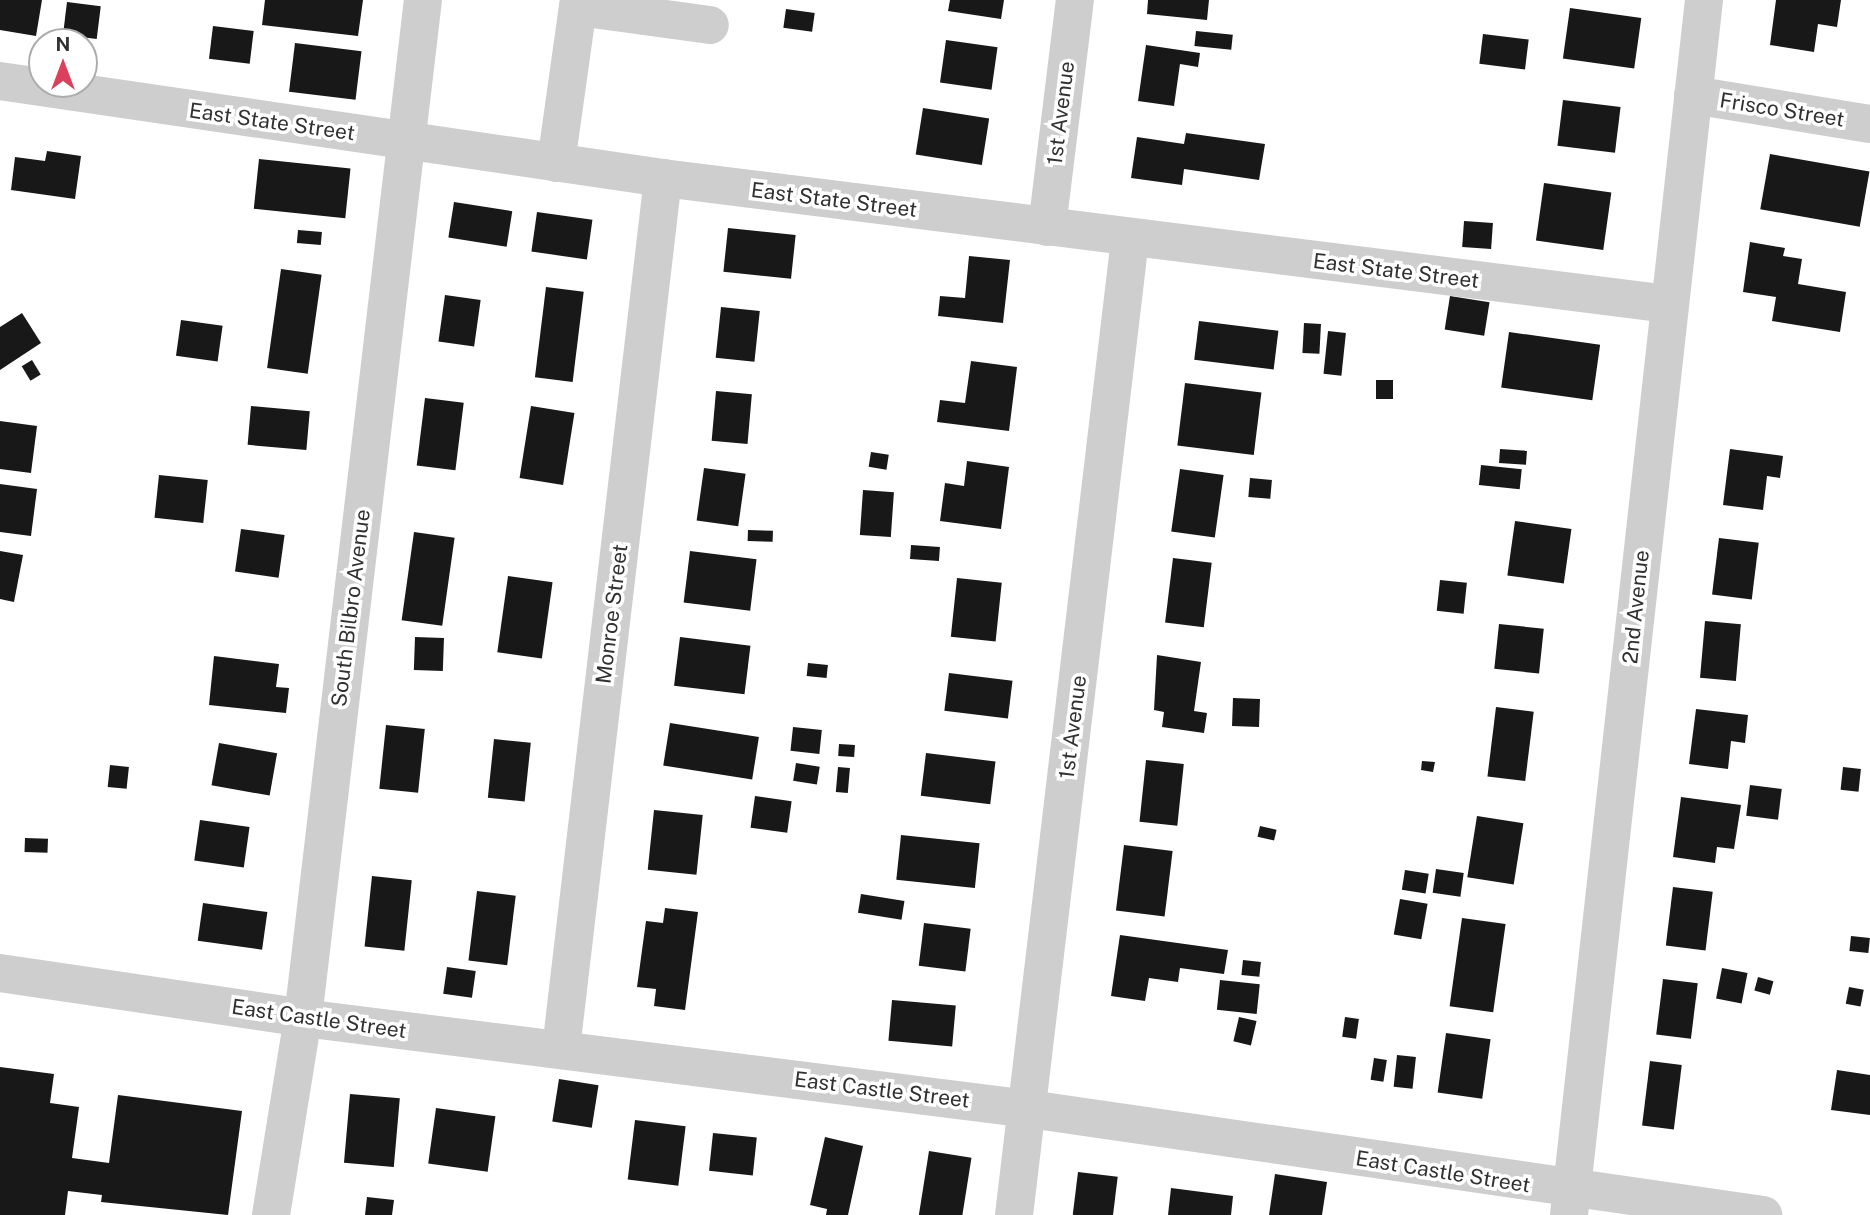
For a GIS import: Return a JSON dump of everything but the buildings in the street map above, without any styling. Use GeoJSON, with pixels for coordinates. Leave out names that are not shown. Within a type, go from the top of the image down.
{"type":"FeatureCollection","features":[{"type":"Feature","properties":{"kind":"street","name":"South Bilbro Avenue"},"geometry":{"type":"LineString","coordinates":[[271,1215],[303,1018],[423,0]]}},
{"type":"Feature","properties":{"kind":"street","name":"1st Avenue"},"geometry":{"type":"LineString","coordinates":[[1047,227],[1075,0]]}},
{"type":"Feature","properties":{"kind":"street","name":"2nd Avenue"},"geometry":{"type":"LineString","coordinates":[[1571,1203],[1704,0]]}},
{"type":"Feature","properties":{"kind":"street"},"geometry":{"type":"LineString","coordinates":[[556,163],[579,4],[710,25]]}},
{"type":"Feature","properties":{"kind":"street","name":"East State Street"},"geometry":{"type":"LineString","coordinates":[[0,81],[663,178],[1130,240],[1669,304]]}},
{"type":"Feature","properties":{"kind":"street","name":"Frisco Street"},"geometry":{"type":"LineString","coordinates":[[1693,95],[1870,124]]}},
{"type":"Feature","properties":{"kind":"street","name":"Monroe Street"},"geometry":{"type":"LineString","coordinates":[[561,1049],[663,178]]}},
{"type":"Feature","properties":{"kind":"street","name":"1st Avenue"},"geometry":{"type":"LineString","coordinates":[[1014,1215],[1029,1109],[1130,240]]}},
{"type":"Feature","properties":{"kind":"street","name":"East Castle Street"},"geometry":{"type":"LineString","coordinates":[[0,973],[303,1018],[1029,1109],[1571,1203],[1763,1215]]}}]}
